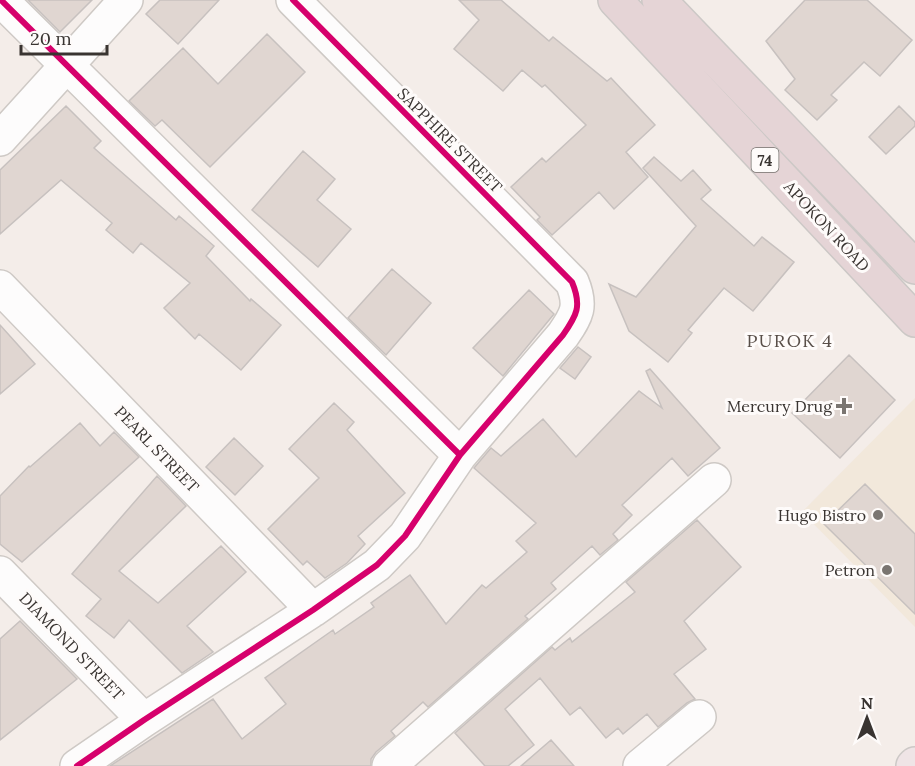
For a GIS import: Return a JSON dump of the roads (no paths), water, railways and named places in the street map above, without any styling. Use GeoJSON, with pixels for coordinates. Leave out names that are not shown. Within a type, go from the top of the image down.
{"type":"FeatureCollection","features":[{"type":"Feature","properties":{"kind":"highway","name":"APOKON ROAD"},"geometry":{"type":"LineString","coordinates":[[615,0],[915,320]]}},
{"type":"Feature","properties":{"kind":"highway","name":"74"},"geometry":{"type":"LineString","coordinates":[[659,0],[915,267]]}},
{"type":"Feature","properties":{"kind":"street"},"geometry":{"type":"LineString","coordinates":[[1,0],[460,455],[405,536],[377,565],[314,610],[77,766]]}},
{"type":"Feature","properties":{"kind":"street"},"geometry":{"type":"LineString","coordinates":[[0,139],[126,0]]}},
{"type":"Feature","properties":{"kind":"street","name":"SAPPHIRE STREET"},"geometry":{"type":"LineString","coordinates":[[293,0],[572,282],[578,304],[576,314],[563,335],[460,455]]}},
{"type":"Feature","properties":{"kind":"street","name":"PEARL STREET"},"geometry":{"type":"LineString","coordinates":[[0,287],[314,610]]}},
{"type":"Feature","properties":{"kind":"street"},"geometry":{"type":"LineString","coordinates":[[389,766],[714,480]]}},
{"type":"Feature","properties":{"kind":"street","name":"DIAMOND STREET"},"geometry":{"type":"LineString","coordinates":[[0,573],[144,720]]}},
{"type":"Feature","properties":{"kind":"street"},"geometry":{"type":"LineString","coordinates":[[640,766],[699,717]]}},
{"type":"Feature","properties":{"kind":"place","name":"Mercury Drug"},"geometry":{"type":"Point","coordinates":[844,406]}},
{"type":"Feature","properties":{"kind":"place","name":"Hugo Bistro"},"geometry":{"type":"Point","coordinates":[878,515]}},
{"type":"Feature","properties":{"kind":"place","name":"Petron"},"geometry":{"type":"Point","coordinates":[887,570]}},
{"type":"Feature","properties":{"kind":"district","name":"PUROK 4"},"geometry":{"type":"Point","coordinates":[790,340]}}]}
